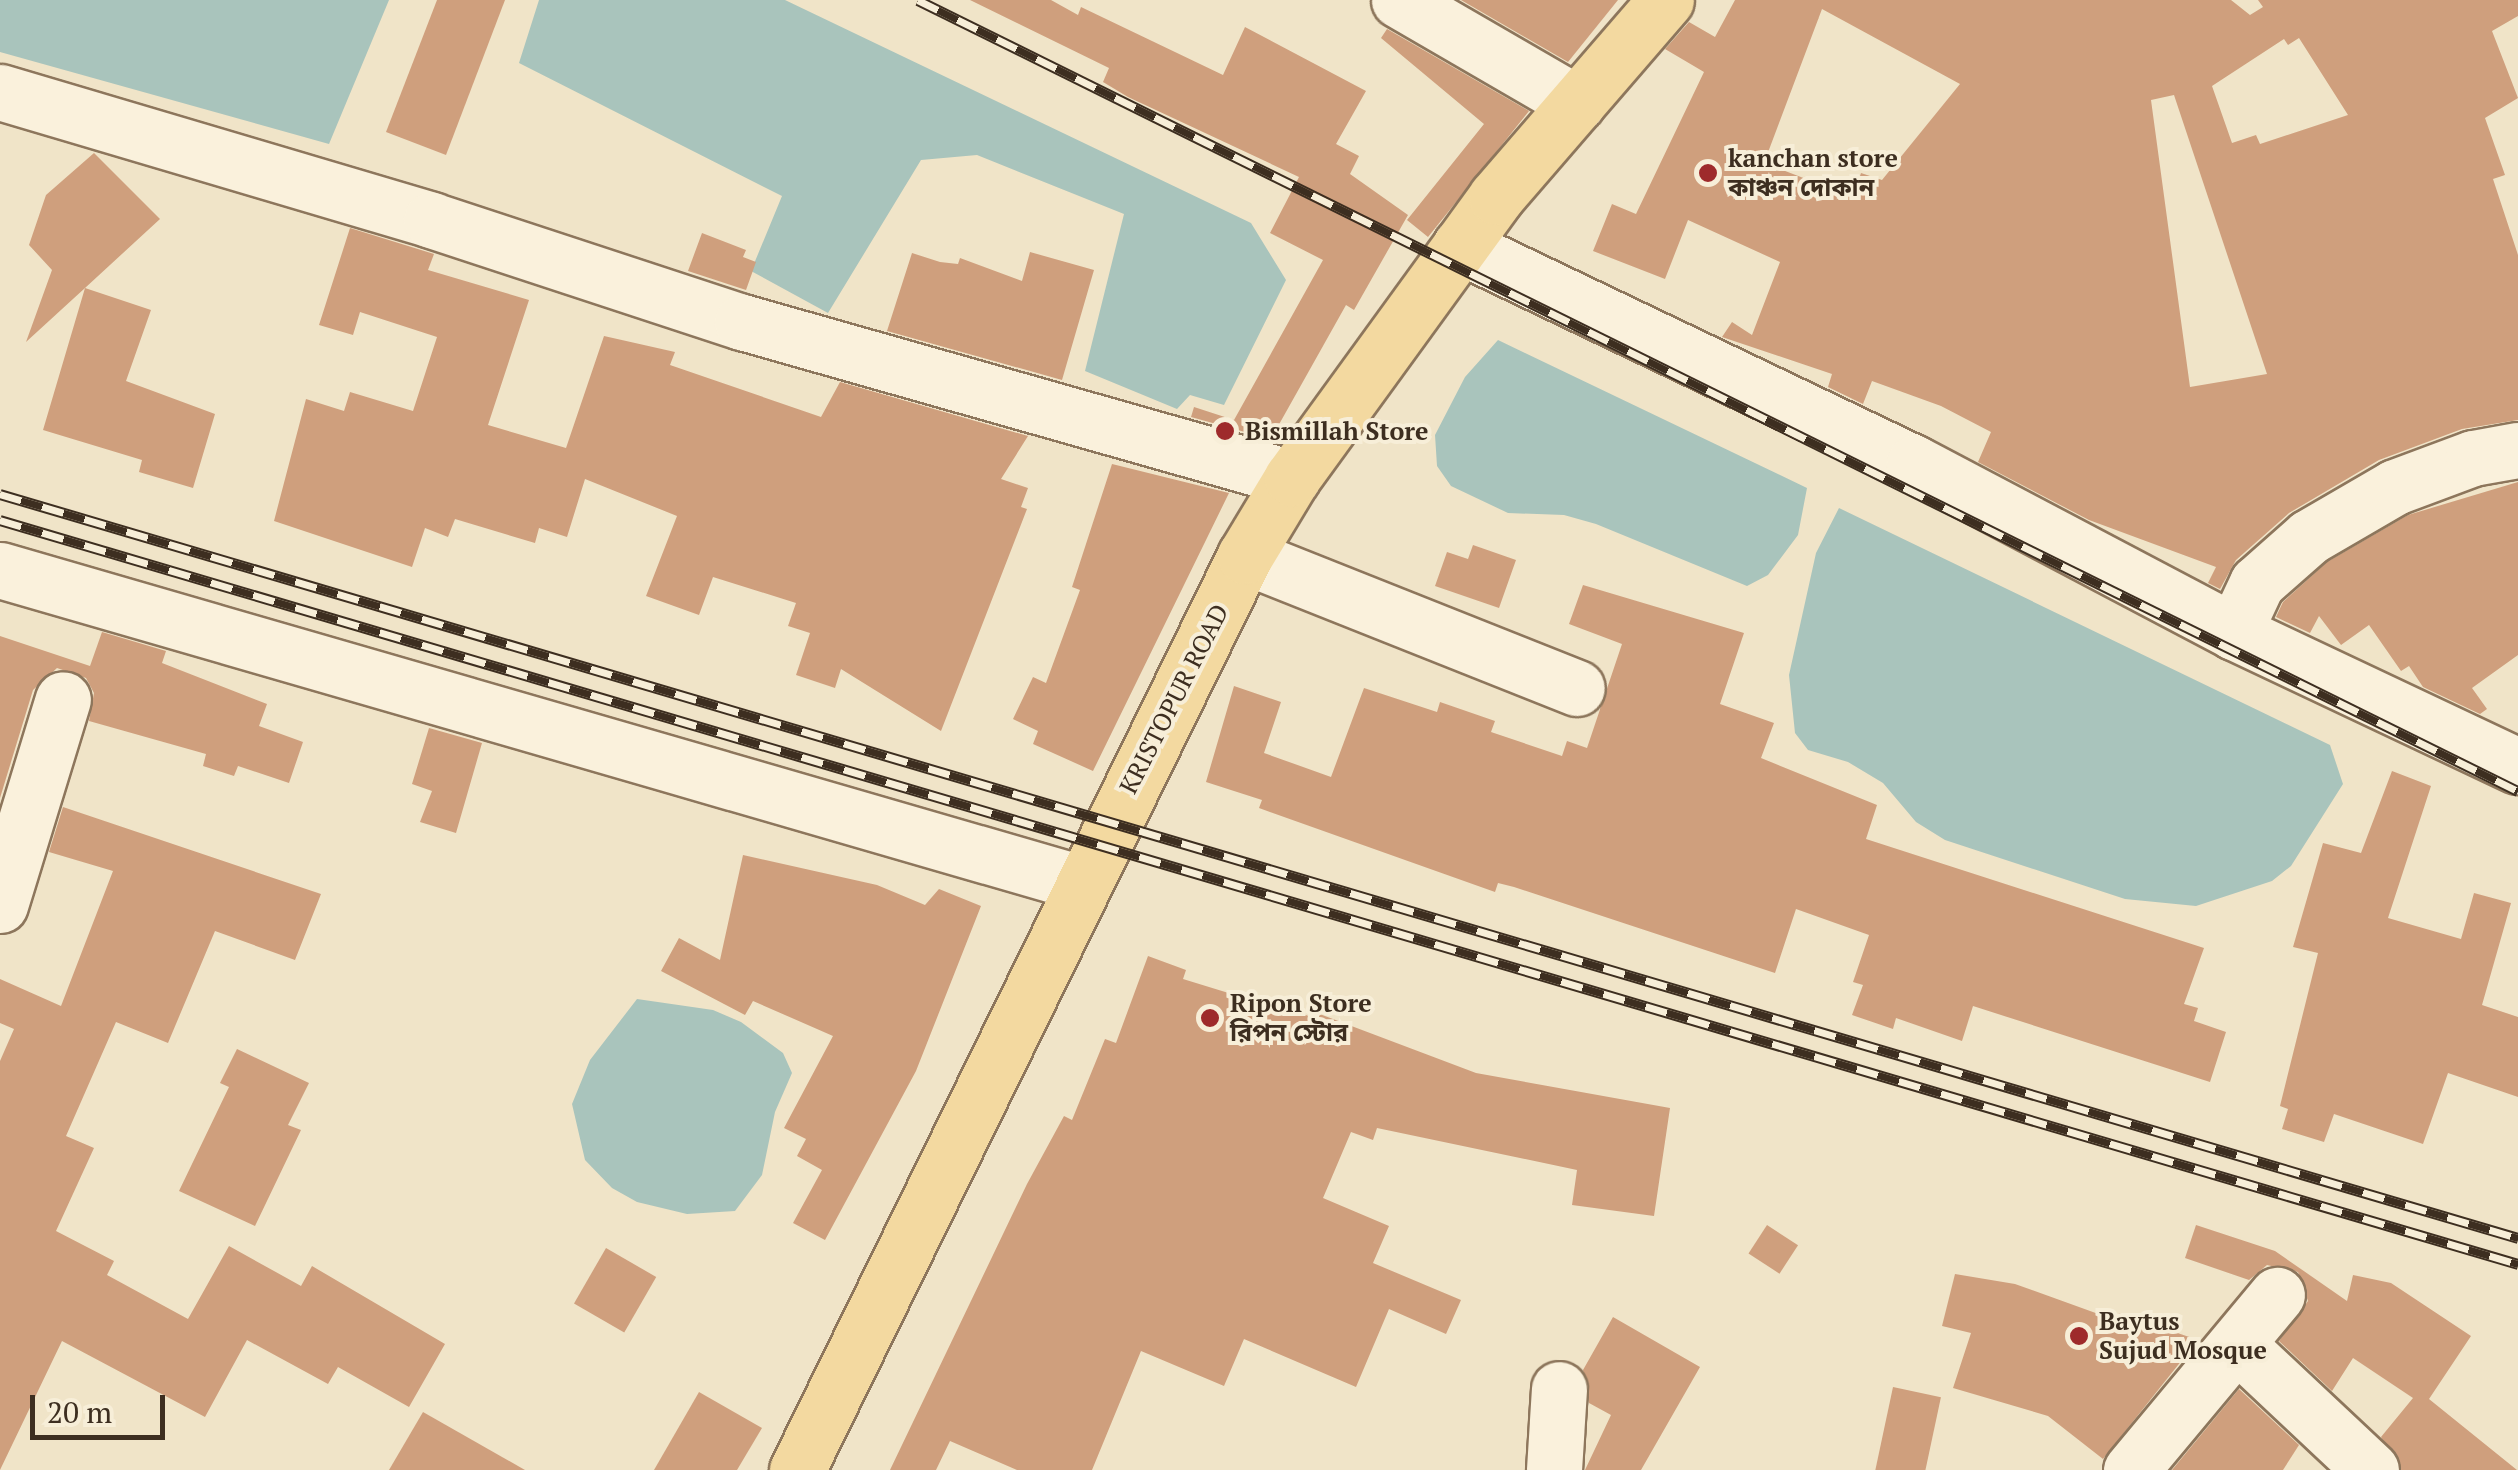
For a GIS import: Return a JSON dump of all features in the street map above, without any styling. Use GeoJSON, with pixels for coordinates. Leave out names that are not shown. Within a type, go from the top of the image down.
{"type":"FeatureCollection","features":[{"type":"Feature","properties":{"kind":"main road","name":"KRISTOPUR ROAD"},"geometry":{"type":"LineString","coordinates":[[797,1470],[1245,556],[1292,478],[1460,246],[1666,0]]}},
{"type":"Feature","properties":{"kind":"street"},"geometry":{"type":"LineString","coordinates":[[1399,0],[1577,103]]}},
{"type":"Feature","properties":{"kind":"street"},"geometry":{"type":"LineString","coordinates":[[0,92],[432,220],[742,322],[1292,478]]}},
{"type":"Feature","properties":{"kind":"street"},"geometry":{"type":"LineString","coordinates":[[1460,246],[1914,463],[2234,632],[2518,766]]}},
{"type":"Feature","properties":{"kind":"street"},"geometry":{"type":"LineString","coordinates":[[2234,632],[2257,583],[2309,537],[2395,487],[2474,458],[2518,450]]}},
{"type":"Feature","properties":{"kind":"street"},"geometry":{"type":"LineString","coordinates":[[1245,556],[1577,688]]}},
{"type":"Feature","properties":{"kind":"street"},"geometry":{"type":"LineString","coordinates":[[0,570],[1082,883]]}},
{"type":"Feature","properties":{"kind":"street"},"geometry":{"type":"LineString","coordinates":[[0,905],[63,699]]}},
{"type":"Feature","properties":{"kind":"street"},"geometry":{"type":"LineString","coordinates":[[2131,1470],[2277,1295]]}},
{"type":"Feature","properties":{"kind":"street"},"geometry":{"type":"LineString","coordinates":[[2238,1346],[2371,1470]]}},
{"type":"Feature","properties":{"kind":"street"},"geometry":{"type":"LineString","coordinates":[[1554,1470],[1559,1389]]}},
{"type":"Feature","properties":{"kind":"water"},"geometry":{"type":"Polygon","coordinates":[[[0,0],[389,0],[329,144],[0,52],[0,0]]]}},
{"type":"Feature","properties":{"kind":"water"},"geometry":{"type":"Polygon","coordinates":[[[539,0],[785,0],[1251,223],[1286,280],[1224,405],[1190,395],[1177,409],[1085,371],[1124,214],[977,155],[921,160],[828,313],[751,271],[782,196],[519,63],[539,0]]]}},
{"type":"Feature","properties":{"kind":"water"},"geometry":{"type":"Polygon","coordinates":[[[1498,340],[1807,488],[1798,535],[1768,575],[1747,586],[1596,524],[1564,515],[1508,513],[1451,486],[1437,466],[1435,435],[1465,377],[1498,340]]]}},
{"type":"Feature","properties":{"kind":"water"},"geometry":{"type":"Polygon","coordinates":[[[1839,508],[2330,745],[2343,784],[2291,866],[2272,881],[2196,906],[2125,899],[1945,840],[1916,822],[1883,783],[1848,762],[1808,750],[1795,733],[1789,675],[1816,553],[1839,508]]]}},
{"type":"Feature","properties":{"kind":"water"},"geometry":{"type":"Polygon","coordinates":[[[637,999],[713,1010],[741,1022],[783,1053],[792,1073],[775,1112],[762,1175],[735,1211],[687,1214],[637,1202],[612,1188],[585,1160],[572,1104],[590,1060],[637,999]]]}},
{"type":"Feature","properties":{"kind":"building"},"geometry":{"type":"Polygon","coordinates":[[[437,0],[505,0],[446,155],[386,132],[437,0]]]}},
{"type":"Feature","properties":{"kind":"building"},"geometry":{"type":"Polygon","coordinates":[[[970,0],[1051,0],[1078,15],[1081,7],[1223,75],[1245,27],[1366,91],[1336,144],[1359,156],[1350,174],[1408,215],[1354,310],[1346,305],[1277,428],[1268,423],[1263,437],[1191,417],[1194,407],[1234,420],[1323,260],[1270,233],[1299,177],[1128,97],[1103,82],[1109,68],[970,0]]]}},
{"type":"Feature","properties":{"kind":"building"},"geometry":{"type":"Polygon","coordinates":[[[1461,0],[1618,0],[1568,62],[1461,0]]]}},
{"type":"Feature","properties":{"kind":"building"},"geometry":{"type":"Polygon","coordinates":[[[1735,0],[2231,0],[2250,15],[2263,7],[2258,0],[2518,0],[2518,16],[2492,31],[2518,98],[2485,118],[2505,175],[2493,179],[2518,255],[2518,420],[2462,429],[2379,460],[2289,513],[2236,560],[2220,589],[2208,583],[2216,567],[2089,520],[1978,462],[1991,432],[1941,406],[1872,381],[1863,404],[1828,387],[1832,374],[1722,337],[1732,322],[1752,335],[1780,262],[1688,220],[1665,279],[1593,251],[1612,204],[1636,214],[1704,72],[1665,49],[1689,22],[1715,37],[1735,0]],[[1822,9],[1764,163],[1853,197],[1861,173],[1882,180],[1960,84],[1822,9]],[[2299,38],[2288,45],[2284,39],[2212,86],[2232,143],[2256,135],[2260,144],[2348,115],[2299,38]],[[2174,95],[2151,100],[2190,387],[2267,374],[2174,95]]]}},
{"type":"Feature","properties":{"kind":"building"},"geometry":{"type":"Polygon","coordinates":[[[1387,29],[1529,111],[1428,237],[1407,220],[1484,124],[1381,38],[1387,29]]]}},
{"type":"Feature","properties":{"kind":"building"},"geometry":{"type":"Polygon","coordinates":[[[94,153],[160,219],[26,342],[52,270],[29,245],[46,195],[94,153]]]}},
{"type":"Feature","properties":{"kind":"building"},"geometry":{"type":"Polygon","coordinates":[[[350,228],[434,254],[428,270],[529,300],[488,425],[566,448],[604,336],[675,352],[670,365],[821,417],[840,382],[1028,436],[1001,479],[1028,488],[1021,507],[1027,509],[941,731],[841,669],[835,688],[796,675],[810,633],[788,626],[796,603],[713,577],[699,615],[646,596],[677,516],[585,479],[567,537],[539,528],[535,543],[455,519],[448,537],[425,528],[412,567],[274,521],[306,399],[344,411],[350,392],[413,411],[437,337],[360,312],[353,335],[319,325],[350,228]]]}},
{"type":"Feature","properties":{"kind":"building"},"geometry":{"type":"Polygon","coordinates":[[[702,233],[746,250],[743,257],[756,262],[746,290],[688,271],[702,233]]]}},
{"type":"Feature","properties":{"kind":"building"},"geometry":{"type":"Polygon","coordinates":[[[1030,252],[1094,270],[1062,380],[887,331],[912,253],[958,264],[960,258],[1022,281],[1030,252]]]}},
{"type":"Feature","properties":{"kind":"building"},"geometry":{"type":"Polygon","coordinates":[[[85,288],[151,310],[126,381],[215,414],[193,488],[139,472],[142,460],[43,430],[85,288]]]}},
{"type":"Feature","properties":{"kind":"building"},"geometry":{"type":"Polygon","coordinates":[[[1112,464],[1229,493],[1093,771],[1033,744],[1038,731],[1013,719],[1033,677],[1046,683],[1080,590],[1072,587],[1112,464]]]}},
{"type":"Feature","properties":{"kind":"building"},"geometry":{"type":"Polygon","coordinates":[[[2518,482],[2518,655],[2472,688],[2487,709],[2480,714],[2423,687],[2409,666],[2401,671],[2369,625],[2341,645],[2319,616],[2310,633],[2276,617],[2283,602],[2327,562],[2408,515],[2518,482]]]}},
{"type":"Feature","properties":{"kind":"building"},"geometry":{"type":"Polygon","coordinates":[[[1473,545],[1516,560],[1499,608],[1435,586],[1447,552],[1468,559],[1473,545]]]}},
{"type":"Feature","properties":{"kind":"building"},"geometry":{"type":"Polygon","coordinates":[[[1583,585],[1744,633],[1720,704],[1774,723],[1761,758],[1877,805],[1866,839],[2204,948],[2184,1004],[2198,1008],[2194,1021],[2226,1032],[2210,1082],[1973,1006],[1962,1041],[1896,1018],[1893,1029],[1852,1015],[1863,985],[1853,982],[1869,935],[1796,909],[1775,973],[1514,887],[1498,883],[1495,892],[1259,808],[1262,800],[1206,782],[1234,686],[1281,702],[1264,753],[1331,777],[1364,688],[1437,712],[1440,702],[1495,721],[1491,732],[1562,756],[1567,741],[1587,748],[1622,644],[1569,624],[1583,585]]]}},
{"type":"Feature","properties":{"kind":"building"},"geometry":{"type":"Polygon","coordinates":[[[102,632],[166,651],[162,663],[267,704],[259,726],[303,742],[289,783],[238,766],[234,776],[203,766],[206,754],[89,721],[94,693],[86,678],[57,668],[33,690],[0,798],[0,636],[90,666],[102,632]]]}},
{"type":"Feature","properties":{"kind":"building"},"geometry":{"type":"Polygon","coordinates":[[[429,728],[482,743],[456,833],[420,822],[432,791],[412,784],[429,728]]]}},
{"type":"Feature","properties":{"kind":"building"},"geometry":{"type":"Polygon","coordinates":[[[2392,771],[2431,786],[2388,918],[2461,939],[2474,893],[2511,903],[2482,1005],[2518,1017],[2518,1097],[2448,1073],[2423,1144],[2334,1114],[2324,1142],[2282,1129],[2288,1109],[2280,1106],[2318,953],[2293,947],[2323,843],[2361,853],[2392,771]]]}},
{"type":"Feature","properties":{"kind":"building"},"geometry":{"type":"Polygon","coordinates":[[[63,807],[321,894],[295,960],[215,931],[168,1043],[116,1022],[66,1136],[94,1148],[56,1231],[114,1261],[107,1275],[188,1319],[229,1246],[301,1286],[312,1266],[445,1344],[409,1407],[338,1367],[328,1384],[247,1340],[205,1417],[62,1341],[0,1470],[0,1061],[14,1029],[0,1023],[0,979],[61,1006],[113,871],[49,852],[63,807]]]}},
{"type":"Feature","properties":{"kind":"building"},"geometry":{"type":"Polygon","coordinates":[[[743,855],[877,885],[925,905],[939,889],[981,906],[916,1071],[825,1240],[793,1223],[822,1170],[797,1156],[806,1139],[784,1128],[833,1036],[753,1001],[745,1015],[661,971],[679,938],[720,960],[743,855]]]}},
{"type":"Feature","properties":{"kind":"building"},"geometry":{"type":"Polygon","coordinates":[[[1148,956],[1186,970],[1183,979],[1248,999],[1250,993],[1316,1019],[1317,1013],[1476,1073],[1670,1108],[1654,1216],[1572,1205],[1577,1170],[1377,1128],[1373,1140],[1351,1132],[1323,1198],[1389,1226],[1373,1263],[1461,1300],[1446,1334],[1389,1309],[1356,1387],[1244,1339],[1224,1386],[1141,1351],[1092,1470],[1017,1470],[950,1441],[936,1470],[890,1470],[1027,1184],[1064,1116],[1072,1120],[1105,1039],[1116,1043],[1148,956]]]}},
{"type":"Feature","properties":{"kind":"building"},"geometry":{"type":"Polygon","coordinates":[[[237,1049],[309,1083],[288,1125],[301,1130],[255,1226],[179,1191],[229,1087],[220,1083],[237,1049]]]}},
{"type":"Feature","properties":{"kind":"building"},"geometry":{"type":"Polygon","coordinates":[[[1767,1225],[1798,1245],[1780,1274],[1748,1254],[1767,1225]]]}},
{"type":"Feature","properties":{"kind":"building"},"geometry":{"type":"Polygon","coordinates":[[[2196,1225],[2275,1251],[2347,1301],[2353,1275],[2391,1283],[2471,1336],[2429,1399],[2517,1470],[2401,1470],[2381,1437],[2413,1398],[2353,1358],[2332,1391],[2279,1341],[2308,1301],[2298,1272],[2267,1265],[2249,1280],[2185,1258],[2196,1225]]]}},
{"type":"Feature","properties":{"kind":"building"},"geometry":{"type":"Polygon","coordinates":[[[606,1248],[656,1277],[624,1332],[574,1303],[606,1248]]]}},
{"type":"Feature","properties":{"kind":"building"},"geometry":{"type":"Polygon","coordinates":[[[1955,1274],[2015,1284],[2115,1320],[2119,1313],[2198,1340],[2103,1459],[2048,1416],[1953,1388],[1971,1333],[1942,1326],[1955,1274]]]}},
{"type":"Feature","properties":{"kind":"building"},"geometry":{"type":"Polygon","coordinates":[[[1613,1317],[1700,1367],[1641,1470],[1585,1470],[1611,1415],[1589,1403],[1583,1370],[1613,1317]]]}},
{"type":"Feature","properties":{"kind":"building"},"geometry":{"type":"Polygon","coordinates":[[[1893,1387],[1941,1397],[1925,1470],[1875,1470],[1893,1387]]]}},
{"type":"Feature","properties":{"kind":"building"},"geometry":{"type":"Polygon","coordinates":[[[2239,1389],[2299,1445],[2283,1470],[2172,1470],[2239,1389]]]}},
{"type":"Feature","properties":{"kind":"building"},"geometry":{"type":"Polygon","coordinates":[[[699,1392],[762,1428],[737,1470],[654,1470],[699,1392]]]}},
{"type":"Feature","properties":{"kind":"building"},"geometry":{"type":"Polygon","coordinates":[[[423,1412],[525,1470],[389,1470],[423,1412]]]}},
{"type":"Feature","properties":{"kind":"railway"},"geometry":{"type":"LineString","coordinates":[[918,0],[2518,791]]}},
{"type":"Feature","properties":{"kind":"railway"},"geometry":{"type":"LineString","coordinates":[[0,494],[2518,1238]]}},
{"type":"Feature","properties":{"kind":"railway"},"geometry":{"type":"LineString","coordinates":[[0,520],[2518,1264]]}},
{"type":"Feature","properties":{"kind":"place","name":"kanchan store কাঞ্চন দোকান"},"geometry":{"type":"Point","coordinates":[1708,173]}},
{"type":"Feature","properties":{"kind":"place","name":"Bismillah Store"},"geometry":{"type":"Point","coordinates":[1225,431]}},
{"type":"Feature","properties":{"kind":"place","name":"Ripon Store রিপন স্টোর"},"geometry":{"type":"Point","coordinates":[1210,1018]}},
{"type":"Feature","properties":{"kind":"place","name":"Baytus Sujud Mosque"},"geometry":{"type":"Point","coordinates":[2079,1336]}}]}
